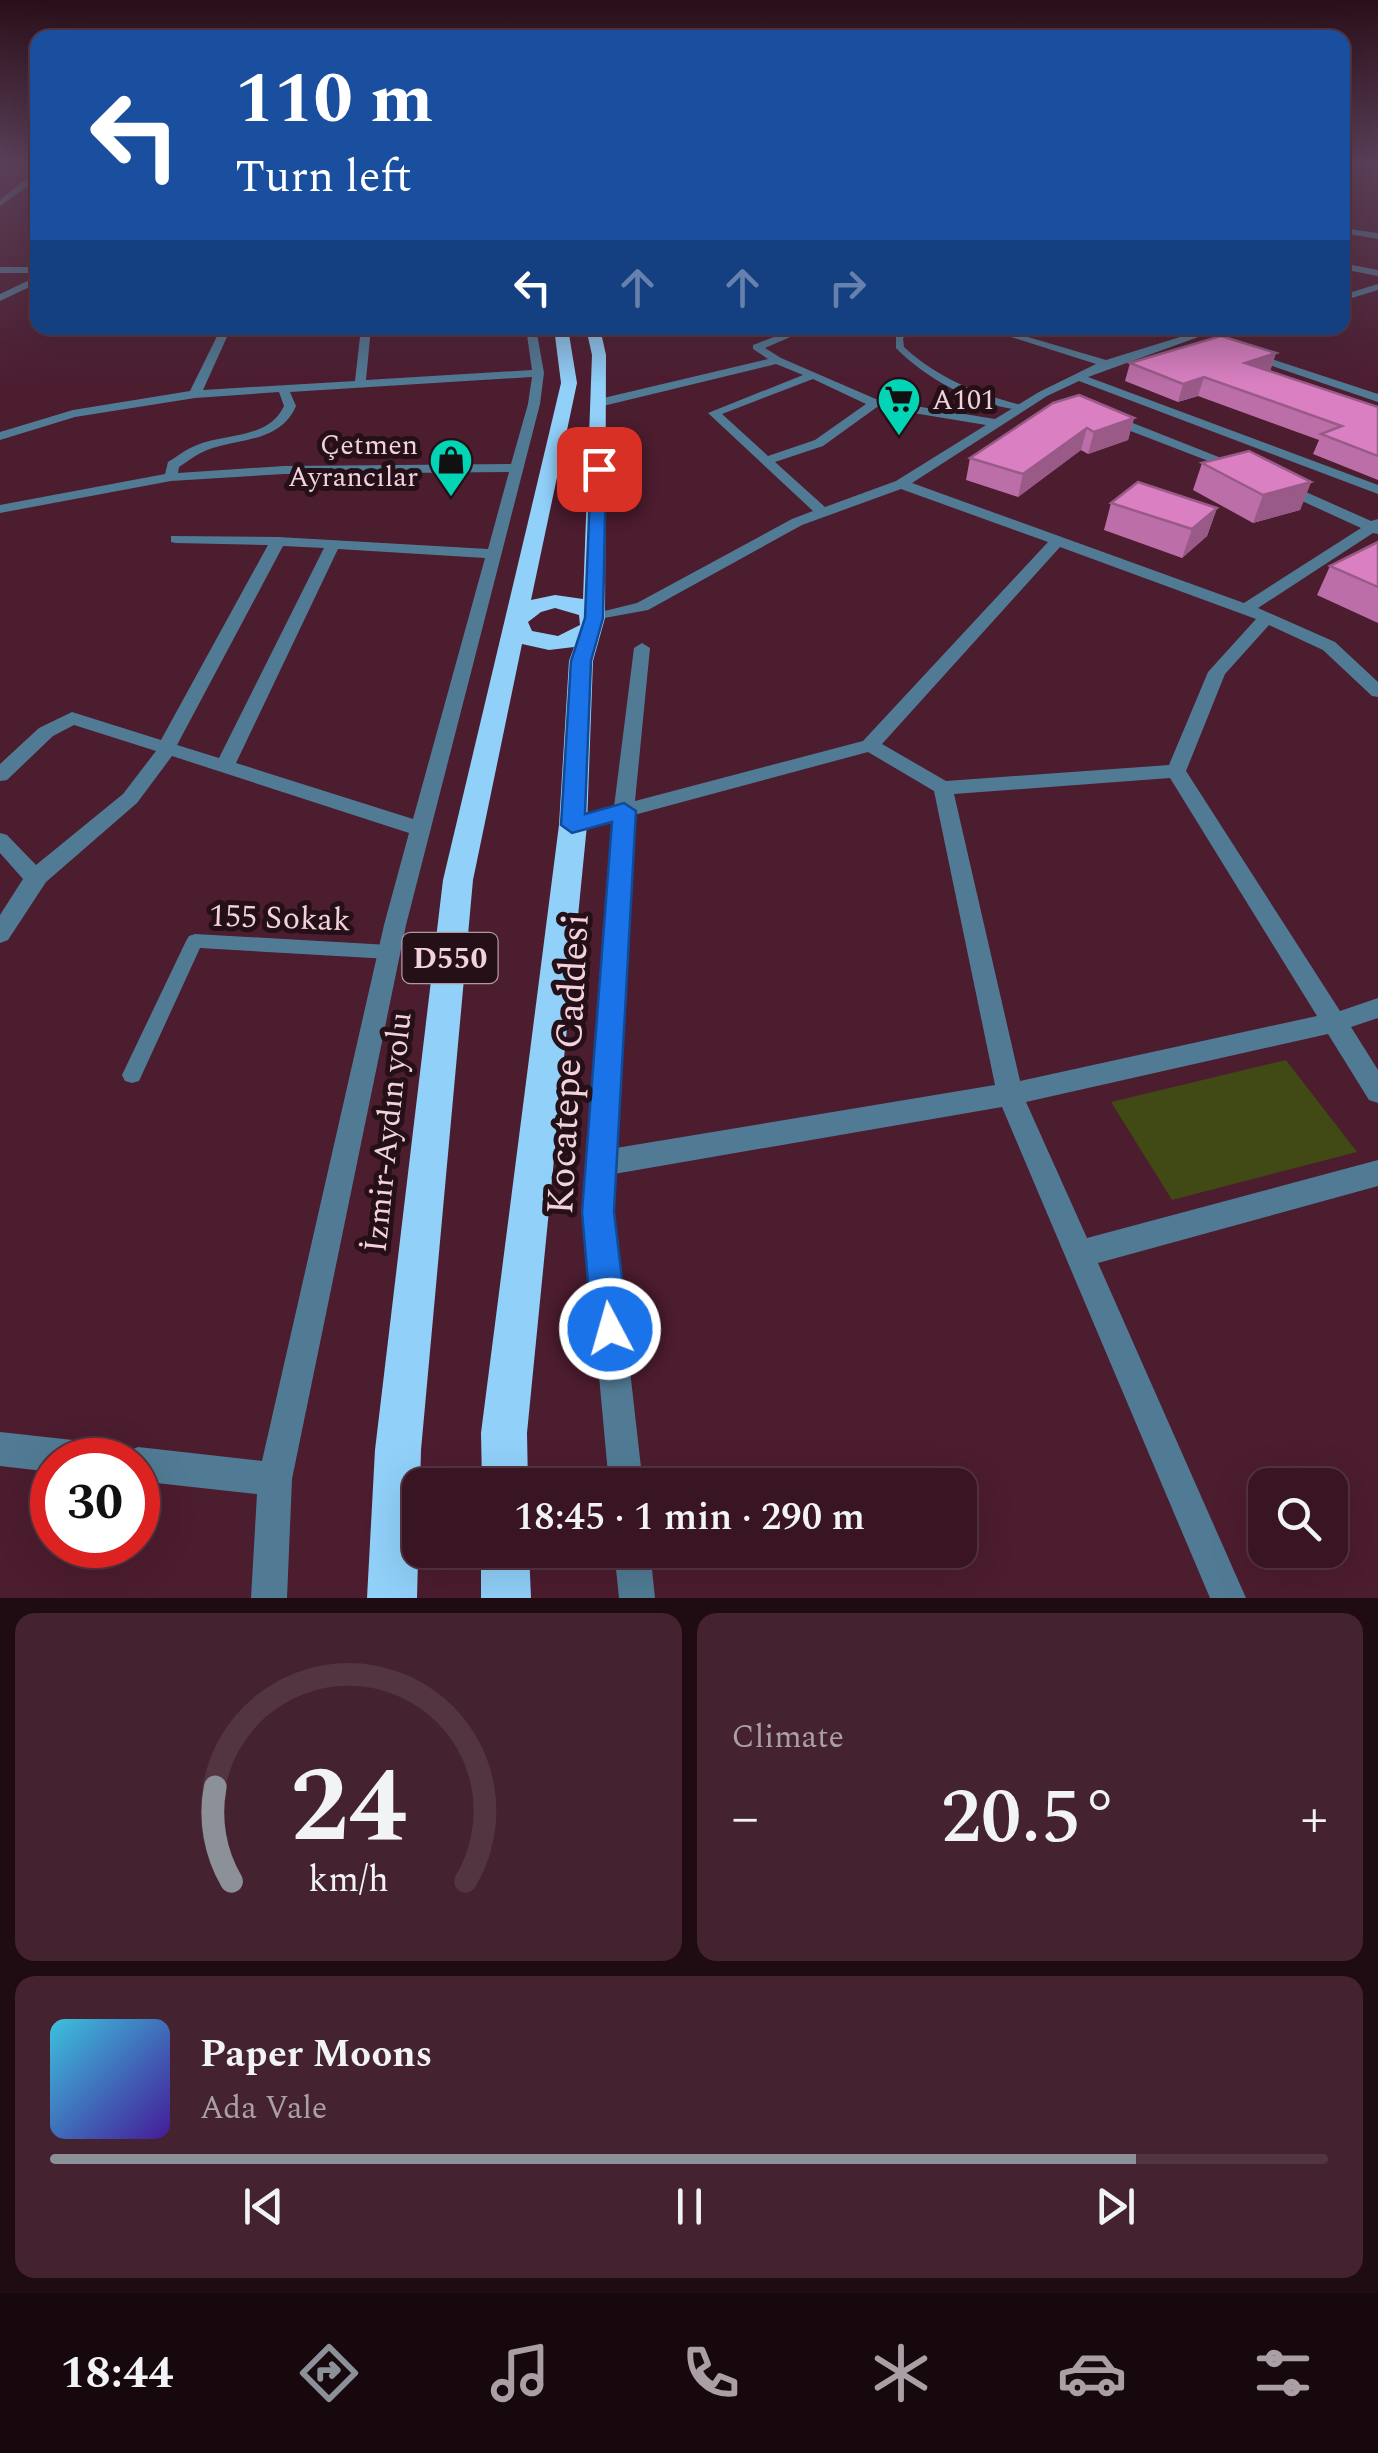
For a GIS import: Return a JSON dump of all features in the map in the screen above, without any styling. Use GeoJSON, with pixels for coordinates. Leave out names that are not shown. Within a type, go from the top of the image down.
{"type":"FeatureCollection","features":[{"type":"Feature","properties":{"kind":"highway","name":"İzmir-Aydın yolu"},"geometry":{"type":"LineString","coordinates":[[392,1598],[398,1450],[458,880],[569,382],[561,335]]}},
{"type":"Feature","properties":{"kind":"highway"},"geometry":{"type":"LineString","coordinates":[[504,1468],[504,1433],[572,825],[581,661],[593,623],[599,403],[599,355],[595,335]]}},
{"type":"Feature","properties":{"kind":"highway"},"geometry":{"type":"LineString","coordinates":[[550,602],[584,607],[593,623],[569,642],[543,643],[522,635],[517,622],[528,609],[550,602]]}},
{"type":"Feature","properties":{"kind":"highway"},"geometry":{"type":"LineString","coordinates":[[505,1568],[506,1598]]}},
{"type":"Feature","properties":{"kind":"street"},"geometry":{"type":"LineString","coordinates":[[1350,268],[1378,274]]}},
{"type":"Feature","properties":{"kind":"street"},"geometry":{"type":"LineString","coordinates":[[0,270],[30,270]]}},
{"type":"Feature","properties":{"kind":"street"},"geometry":{"type":"LineString","coordinates":[[3,294],[30,282]]}},
{"type":"Feature","properties":{"kind":"street"},"geometry":{"type":"LineString","coordinates":[[1350,296],[1378,287]]}},
{"type":"Feature","properties":{"kind":"street"},"geometry":{"type":"LineString","coordinates":[[1359,294],[1378,300]]}},
{"type":"Feature","properties":{"kind":"street"},"geometry":{"type":"LineString","coordinates":[[195,394],[223,335]]}},
{"type":"Feature","properties":{"kind":"street"},"geometry":{"type":"LineString","coordinates":[[360,384],[365,335]]}},
{"type":"Feature","properties":{"kind":"street"},"geometry":{"type":"LineString","coordinates":[[269,1598],[275,1479],[389,952],[517,468],[538,372],[533,335]]}},
{"type":"Feature","properties":{"kind":"street"},"geometry":{"type":"LineString","coordinates":[[788,335],[757,347],[777,360],[875,403],[998,422]]}},
{"type":"Feature","properties":{"kind":"street"},"geometry":{"type":"LineString","coordinates":[[1011,335],[1106,364]]}},
{"type":"Feature","properties":{"kind":"street"},"geometry":{"type":"LineString","coordinates":[[593,623],[642,607],[821,511],[901,484],[1043,394],[1177,335]]}},
{"type":"Feature","properties":{"kind":"street"},"geometry":{"type":"LineString","coordinates":[[1188,335],[1223,346]]}},
{"type":"Feature","properties":{"kind":"street"},"geometry":{"type":"LineString","coordinates":[[1240,352],[1378,398]]}},
{"type":"Feature","properties":{"kind":"street"},"geometry":{"type":"LineString","coordinates":[[599,403],[777,360]]}},
{"type":"Feature","properties":{"kind":"street"},"geometry":{"type":"LineString","coordinates":[[0,436],[73,414],[195,394],[538,372]]}},
{"type":"Feature","properties":{"kind":"street"},"geometry":{"type":"LineString","coordinates":[[812,374],[714,413],[821,511]]}},
{"type":"Feature","properties":{"kind":"street"},"geometry":{"type":"LineString","coordinates":[[1078,377],[1378,490]]}},
{"type":"Feature","properties":{"kind":"street"},"geometry":{"type":"LineString","coordinates":[[1360,392],[1378,384]]}},
{"type":"Feature","properties":{"kind":"street"},"geometry":{"type":"LineString","coordinates":[[172,478],[173,466],[200,448],[283,421],[290,406],[283,388]]}},
{"type":"Feature","properties":{"kind":"street"},"geometry":{"type":"LineString","coordinates":[[1043,394],[1062,401]]}},
{"type":"Feature","properties":{"kind":"street"},"geometry":{"type":"LineString","coordinates":[[766,461],[819,444],[875,403]]}},
{"type":"Feature","properties":{"kind":"street"},"geometry":{"type":"LineString","coordinates":[[1098,414],[1208,454],[1376,526]]}},
{"type":"Feature","properties":{"kind":"street"},"geometry":{"type":"LineString","coordinates":[[0,509],[172,478],[284,470],[517,468]]}},
{"type":"Feature","properties":{"kind":"street"},"geometry":{"type":"LineString","coordinates":[[901,484],[1266,618],[1329,646],[1378,692]]}},
{"type":"Feature","properties":{"kind":"street"},"geometry":{"type":"LineString","coordinates":[[1246,610],[1376,526]]}},
{"type":"Feature","properties":{"kind":"street"},"geometry":{"type":"LineString","coordinates":[[176,539],[494,554]]}},
{"type":"Feature","properties":{"kind":"street"},"geometry":{"type":"LineString","coordinates":[[0,934],[35,878],[128,802],[158,771],[278,541]]}},
{"type":"Feature","properties":{"kind":"street"},"geometry":{"type":"LineString","coordinates":[[572,825],[870,745],[1058,541]]}},
{"type":"Feature","properties":{"kind":"street"},"geometry":{"type":"LineString","coordinates":[[224,768],[332,546]]}},
{"type":"Feature","properties":{"kind":"street"},"geometry":{"type":"LineString","coordinates":[[1176,771],[1217,672],[1266,618]]}},
{"type":"Feature","properties":{"kind":"street","name":"Kocatepe Caddesi"},"geometry":{"type":"LineString","coordinates":[[624,1468],[598,1212],[624,811],[642,648]]}},
{"type":"Feature","properties":{"kind":"street"},"geometry":{"type":"LineString","coordinates":[[0,775],[46,732],[72,718],[420,829]]}},
{"type":"Feature","properties":{"kind":"street"},"geometry":{"type":"LineString","coordinates":[[870,745],[943,788],[1176,771]]}},
{"type":"Feature","properties":{"kind":"street"},"geometry":{"type":"LineString","coordinates":[[1176,771],[1378,1092]]}},
{"type":"Feature","properties":{"kind":"street"},"geometry":{"type":"LineString","coordinates":[[943,788],[1010,1094],[1228,1598]]}},
{"type":"Feature","properties":{"kind":"street"},"geometry":{"type":"LineString","coordinates":[[0,840],[35,878]]}},
{"type":"Feature","properties":{"kind":"street"},"geometry":{"type":"LineString","coordinates":[[604,1163],[1010,1094],[1334,1023],[1378,1008]]}},
{"type":"Feature","properties":{"kind":"street"},"geometry":{"type":"LineString","coordinates":[[1080,1254],[1378,1173]]}},
{"type":"Feature","properties":{"kind":"street"},"geometry":{"type":"LineString","coordinates":[[0,1449],[30,1452]]}},
{"type":"Feature","properties":{"kind":"street"},"geometry":{"type":"LineString","coordinates":[[160,1466],[275,1479]]}},
{"type":"Feature","properties":{"kind":"street"},"geometry":{"type":"LineString","coordinates":[[634,1568],[637,1598]]}},
{"type":"Feature","properties":{"kind":"lane"},"geometry":{"type":"LineString","coordinates":[[903,335],[899,337],[900,348],[926,373],[961,392],[1022,408]]}},
{"type":"Feature","properties":{"kind":"lane","name":"155 Sokak"},"geometry":{"type":"LineString","coordinates":[[132,1075],[195,941],[389,952]]}},
{"type":"Feature","properties":{"kind":"green space"},"geometry":{"type":"Polygon","coordinates":[[[1286,1060],[1357,1152],[1172,1200],[1111,1102],[1286,1060]]]}},
{"type":"Feature","properties":{"kind":"building"},"geometry":{"type":"Polygon","coordinates":[[[1221,336],[1276,353],[1245,363],[1378,407],[1378,456],[1321,434],[1342,426],[1204,377],[1183,384],[1130,363],[1221,336]]]}},
{"type":"Feature","properties":{"kind":"building"},"geometry":{"type":"Polygon","coordinates":[[[1079,395],[1134,418],[1094,432],[1087,428],[1023,474],[970,458],[1053,403],[1079,395]]]}},
{"type":"Feature","properties":{"kind":"building"},"geometry":{"type":"Polygon","coordinates":[[[1249,451],[1311,482],[1263,495],[1202,463],[1249,451]]]}},
{"type":"Feature","properties":{"kind":"building"},"geometry":{"type":"Polygon","coordinates":[[[1138,482],[1217,508],[1192,529],[1111,503],[1138,482]]]}},
{"type":"Feature","properties":{"kind":"building"},"geometry":{"type":"Polygon","coordinates":[[[1378,542],[1378,587],[1330,566],[1378,542]]]}},
{"type":"Feature","properties":{"kind":"place","name":"A101"},"geometry":{"type":"Point","coordinates":[899,437]}},
{"type":"Feature","properties":{"kind":"place","name":"Çetmen Ayrancılar"},"geometry":{"type":"Point","coordinates":[451,498]}},
{"type":"Feature","properties":{"kind":"route"},"geometry":{"type":"LineString","coordinates":[[599,469],[594,618],[581,661],[572,825],[624,811],[598,1212],[610,1329]]}}]}
